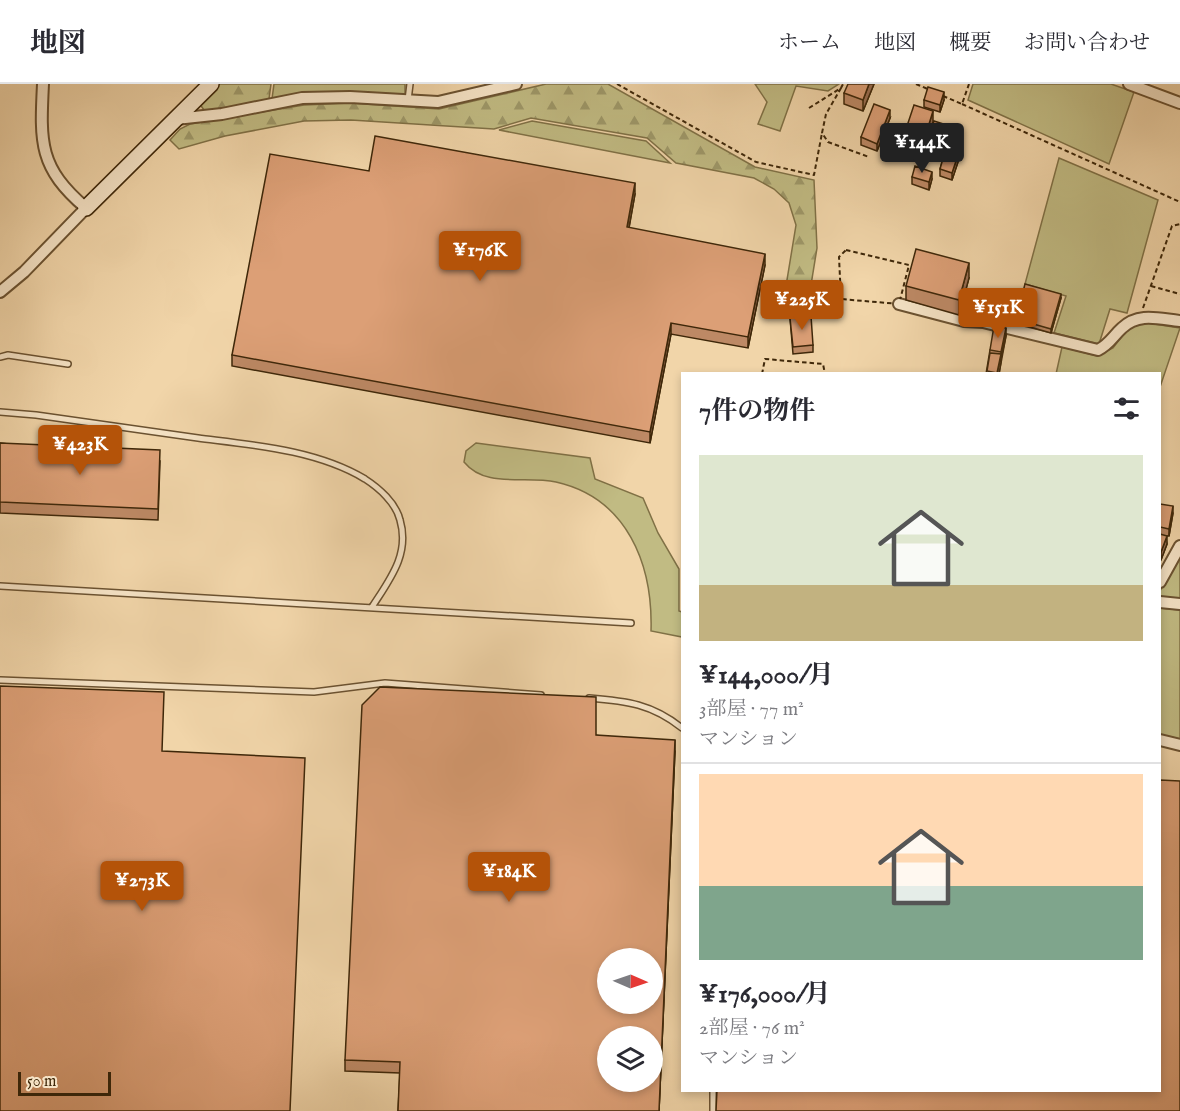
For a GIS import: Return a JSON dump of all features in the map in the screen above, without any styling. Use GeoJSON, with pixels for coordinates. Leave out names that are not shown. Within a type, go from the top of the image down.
{"type":"FeatureCollection","features":[{"type":"Feature","properties":{"kind":"street"},"geometry":{"type":"LineString","coordinates":[[43,84],[41,117],[45,149],[52,172],[68,192],[86,208]]}},
{"type":"Feature","properties":{"kind":"street"},"geometry":{"type":"LineString","coordinates":[[0,292],[24,272],[212,84]]}},
{"type":"Feature","properties":{"kind":"street"},"geometry":{"type":"LineString","coordinates":[[176,119],[222,114],[302,99],[438,102],[516,84]]}},
{"type":"Feature","properties":{"kind":"street"},"geometry":{"type":"LineString","coordinates":[[1129,84],[1180,103]]}},
{"type":"Feature","properties":{"kind":"street"},"geometry":{"type":"LineString","coordinates":[[899,304],[964,321],[983,322],[1098,350],[1108,345],[1122,328],[1140,316],[1180,321]]}},
{"type":"Feature","properties":{"kind":"street"},"geometry":{"type":"LineString","coordinates":[[1161,580],[1180,546]]}},
{"type":"Feature","properties":{"kind":"street"},"geometry":{"type":"LineString","coordinates":[[1161,602],[1180,604]]}},
{"type":"Feature","properties":{"kind":"street"},"geometry":{"type":"LineString","coordinates":[[1161,740],[1180,745]]}},
{"type":"Feature","properties":{"kind":"lane"},"geometry":{"type":"LineString","coordinates":[[408,100],[410,84]]}},
{"type":"Feature","properties":{"kind":"lane"},"geometry":{"type":"LineString","coordinates":[[0,357],[8,355],[68,364]]}},
{"type":"Feature","properties":{"kind":"lane"},"geometry":{"type":"LineString","coordinates":[[0,412],[36,415],[280,450],[326,463],[365,479],[396,509],[401,521],[403,542],[400,563],[372,607]]}},
{"type":"Feature","properties":{"kind":"lane"},"geometry":{"type":"LineString","coordinates":[[0,586],[630,622]]}},
{"type":"Feature","properties":{"kind":"lane"},"geometry":{"type":"LineString","coordinates":[[0,680],[314,692],[385,683],[552,696]]}},
{"type":"Feature","properties":{"kind":"lane"},"geometry":{"type":"LineString","coordinates":[[576,697],[624,701],[643,706],[662,712],[681,727]]}},
{"type":"Feature","properties":{"kind":"lane"},"geometry":{"type":"LineString","coordinates":[[712,1111],[713,1092]]}},
{"type":"Feature","properties":{"kind":"path"},"geometry":{"type":"LineString","coordinates":[[617,84],[756,162],[814,175],[826,114],[843,84]]}},
{"type":"Feature","properties":{"kind":"path"},"geometry":{"type":"LineString","coordinates":[[916,84],[1180,202]]}},
{"type":"Feature","properties":{"kind":"path"},"geometry":{"type":"LineString","coordinates":[[963,104],[969,84]]}},
{"type":"Feature","properties":{"kind":"path"},"geometry":{"type":"LineString","coordinates":[[809,108],[842,88]]}},
{"type":"Feature","properties":{"kind":"path"},"geometry":{"type":"LineString","coordinates":[[822,133],[828,142],[869,157]]}},
{"type":"Feature","properties":{"kind":"path"},"geometry":{"type":"LineString","coordinates":[[1140,316],[1172,226],[1180,224]]}},
{"type":"Feature","properties":{"kind":"path"},"geometry":{"type":"LineString","coordinates":[[846,250],[909,265],[899,304],[841,299],[839,257],[846,250]]}},
{"type":"Feature","properties":{"kind":"path"},"geometry":{"type":"LineString","coordinates":[[1151,286],[1180,294]]}},
{"type":"Feature","properties":{"kind":"path"},"geometry":{"type":"LineString","coordinates":[[762,372],[765,359],[823,364],[825,372]]}},
{"type":"Feature","properties":{"kind":"green space"},"geometry":{"type":"Polygon","coordinates":[[[219,84],[271,84],[269,99],[221,110],[204,110],[199,103],[219,84]]]}},
{"type":"Feature","properties":{"kind":"green space"},"geometry":{"type":"Polygon","coordinates":[[[274,84],[405,84],[405,95],[272,99],[274,84]]]}},
{"type":"Feature","properties":{"kind":"green space"},"geometry":{"type":"Polygon","coordinates":[[[546,84],[608,84],[755,167],[814,180],[817,248],[810,291],[786,286],[796,225],[789,203],[774,189],[754,178],[676,163],[647,138],[531,118],[494,129],[351,120],[304,121],[225,136],[179,149],[170,140],[180,129],[190,124],[304,105],[350,103],[439,109],[546,84]]]}},
{"type":"Feature","properties":{"kind":"green space"},"geometry":{"type":"Polygon","coordinates":[[[755,84],[839,84],[828,91],[796,86],[780,131],[758,124],[767,102],[755,84]]]}},
{"type":"Feature","properties":{"kind":"green space"},"geometry":{"type":"Polygon","coordinates":[[[973,84],[1111,84],[1134,92],[1109,164],[968,100],[973,84]]]}},
{"type":"Feature","properties":{"kind":"green space"},"geometry":{"type":"Polygon","coordinates":[[[532,121],[646,141],[670,163],[499,130],[532,121]]]}},
{"type":"Feature","properties":{"kind":"green space"},"geometry":{"type":"Polygon","coordinates":[[[1059,158],[1158,200],[1127,313],[1110,309],[1099,344],[1054,333],[1066,296],[1025,284],[1059,158]]]}},
{"type":"Feature","properties":{"kind":"green space"},"geometry":{"type":"Polygon","coordinates":[[[1141,322],[1180,328],[1161,384],[1161,372],[1056,372],[1062,347],[1097,356],[1113,348],[1126,331],[1141,322]]]}},
{"type":"Feature","properties":{"kind":"green space"},"geometry":{"type":"Polygon","coordinates":[[[476,443],[590,458],[595,479],[643,498],[658,533],[679,569],[681,637],[651,631],[647,582],[641,559],[631,537],[618,519],[601,503],[581,490],[556,482],[483,476],[464,462],[466,451],[476,443]]]}},
{"type":"Feature","properties":{"kind":"green space"},"geometry":{"type":"Polygon","coordinates":[[[1180,555],[1180,600],[1161,597],[1161,589],[1180,555]]]}},
{"type":"Feature","properties":{"kind":"green space"},"geometry":{"type":"Polygon","coordinates":[[[1161,608],[1180,610],[1180,739],[1161,735],[1161,608]]]}},
{"type":"Feature","properties":{"kind":"building"},"geometry":{"type":"Polygon","coordinates":[[[848,84],[869,84],[863,100],[844,93],[848,84]]]}},
{"type":"Feature","properties":{"kind":"building"},"geometry":{"type":"Polygon","coordinates":[[[928,87],[944,92],[940,105],[924,100],[928,87]]]}},
{"type":"Feature","properties":{"kind":"building"},"geometry":{"type":"Polygon","coordinates":[[[874,104],[890,110],[877,144],[861,137],[874,104]]]}},
{"type":"Feature","properties":{"kind":"building"},"geometry":{"type":"Polygon","coordinates":[[[914,105],[933,111],[922,147],[902,141],[914,105]]]}},
{"type":"Feature","properties":{"kind":"building"},"geometry":{"type":"Polygon","coordinates":[[[934,121],[956,128],[950,146],[928,139],[934,121]]]}},
{"type":"Feature","properties":{"kind":"building"},"geometry":{"type":"Polygon","coordinates":[[[375,136],[635,183],[627,227],[765,254],[748,337],[671,323],[650,432],[232,355],[270,154],[369,171],[375,136]]]}},
{"type":"Feature","properties":{"kind":"building"},"geometry":{"type":"Polygon","coordinates":[[[946,148],[959,152],[952,173],[940,169],[946,148]]]}},
{"type":"Feature","properties":{"kind":"building"},"geometry":{"type":"Polygon","coordinates":[[[915,166],[932,172],[929,182],[912,177],[915,166]]]}},
{"type":"Feature","properties":{"kind":"building"},"geometry":{"type":"Polygon","coordinates":[[[916,249],[969,263],[959,300],[906,286],[916,249]]]}},
{"type":"Feature","properties":{"kind":"building"},"geometry":{"type":"Polygon","coordinates":[[[1025,284],[1061,294],[1051,329],[1016,319],[1025,284]]]}},
{"type":"Feature","properties":{"kind":"building"},"geometry":{"type":"Polygon","coordinates":[[[811,316],[813,345],[793,347],[790,318],[811,316]]]}},
{"type":"Feature","properties":{"kind":"building"},"geometry":{"type":"Polygon","coordinates":[[[994,326],[1006,328],[1001,352],[990,350],[994,326]]]}},
{"type":"Feature","properties":{"kind":"building"},"geometry":{"type":"Polygon","coordinates":[[[990,353],[1001,354],[997,372],[987,371],[990,353]]]}},
{"type":"Feature","properties":{"kind":"building"},"geometry":{"type":"Polygon","coordinates":[[[0,443],[160,450],[158,509],[0,502],[0,443]]]}},
{"type":"Feature","properties":{"kind":"building"},"geometry":{"type":"Polygon","coordinates":[[[1161,504],[1173,506],[1169,529],[1161,527],[1161,504]]]}},
{"type":"Feature","properties":{"kind":"building"},"geometry":{"type":"Polygon","coordinates":[[[1161,534],[1167,536],[1161,552],[1161,534]]]}},
{"type":"Feature","properties":{"kind":"building"},"geometry":{"type":"Polygon","coordinates":[[[0,686],[164,692],[162,751],[305,758],[290,1111],[0,1111],[0,686]]]}},
{"type":"Feature","properties":{"kind":"building"},"geometry":{"type":"Polygon","coordinates":[[[380,687],[596,697],[596,735],[675,740],[663,1026],[597,1026],[597,1092],[660,1092],[659,1111],[398,1111],[400,1062],[345,1060],[362,705],[380,687]]]}},
{"type":"Feature","properties":{"kind":"building"},"geometry":{"type":"Polygon","coordinates":[[[1161,780],[1180,781],[1180,1111],[716,1111],[717,1092],[1161,1092],[1161,780]]]}}]}
